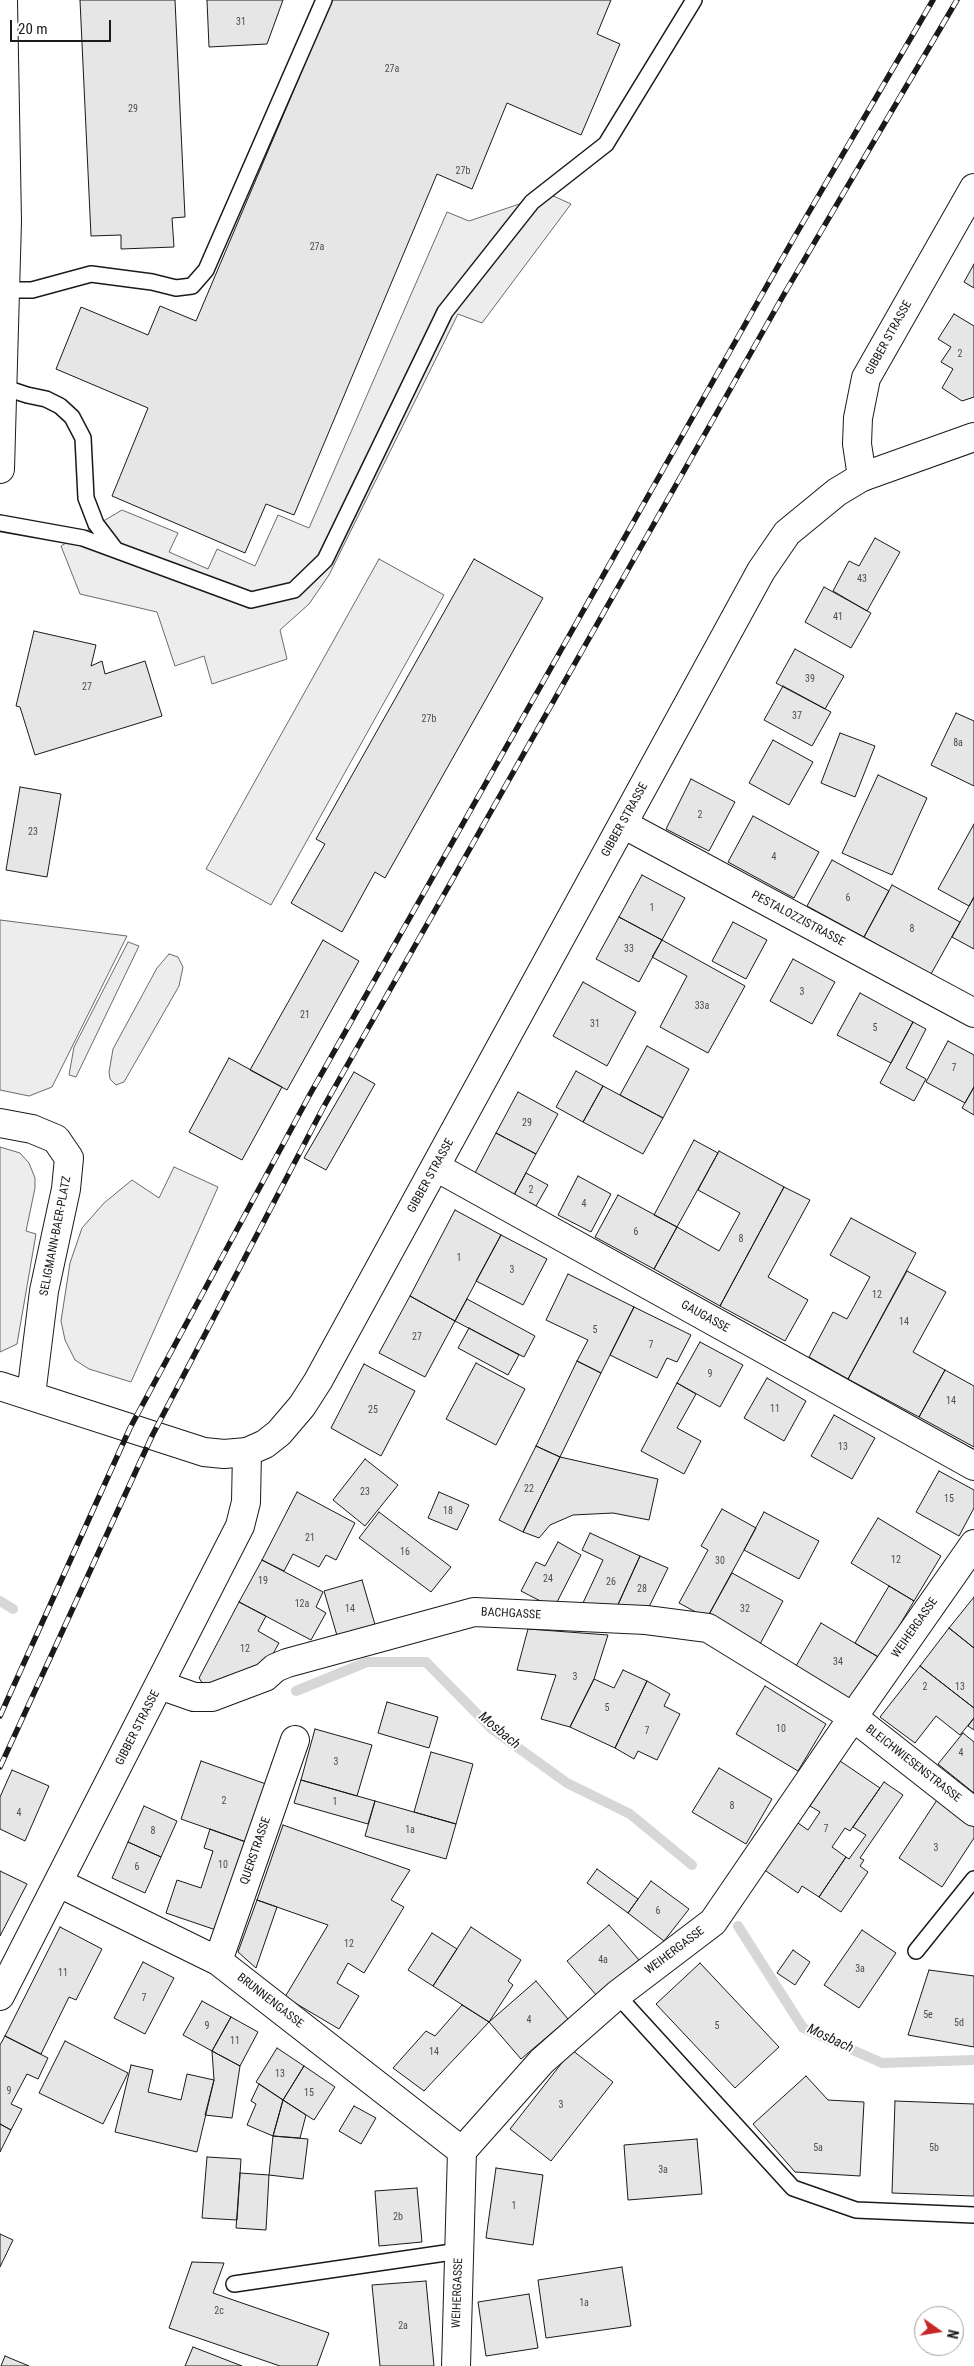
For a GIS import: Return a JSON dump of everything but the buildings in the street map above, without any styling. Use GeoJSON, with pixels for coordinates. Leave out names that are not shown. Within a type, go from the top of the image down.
{"type":"FeatureCollection","features":[{"type":"Feature","properties":{"kind":"street"},"geometry":{"type":"LineString","coordinates":[[0,469],[6,290],[7,118],[4,0]]}},
{"type":"Feature","properties":{"kind":"street","name":"GIBBER STRASSE"},"geometry":{"type":"LineString","coordinates":[[0,1386],[204,1452],[224,1454],[247,1452],[266,1444],[279,1433],[302,1406],[318,1381],[436,1167],[761,571],[787,533],[812,510],[862,477],[857,444],[858,418],[866,378],[974,188]]}},
{"type":"Feature","properties":{"kind":"street"},"geometry":{"type":"LineString","coordinates":[[862,477],[974,437]]}},
{"type":"Feature","properties":{"kind":"street","name":"PESTALOZZISTRASSE"},"geometry":{"type":"LineString","coordinates":[[623,824],[974,1013]]}},
{"type":"Feature","properties":{"kind":"street","name":"SELIGMANN-BAER-PLATZ"},"geometry":{"type":"LineString","coordinates":[[0,1123],[32,1129],[56,1139],[69,1158],[66,1189],[44,1291],[31,1395]]}},
{"type":"Feature","properties":{"kind":"street","name":"GAUGASSE"},"geometry":{"type":"LineString","coordinates":[[436,1167],[974,1466]]}},
{"type":"Feature","properties":{"kind":"street","name":"GIBBER STRASSE"},"geometry":{"type":"LineString","coordinates":[[0,1996],[240,1526],[246,1502],[247,1452]]}},
{"type":"Feature","properties":{"kind":"street","name":"WEIHERGASSE"},"geometry":{"type":"LineString","coordinates":[[456,2366],[462,2151],[542,2061],[617,1995],[713,1922],[974,1544]]}},
{"type":"Feature","properties":{"kind":"street","name":"BACHGASSE"},"geometry":{"type":"LineString","coordinates":[[160,1685],[194,1697],[212,1697],[265,1677],[275,1668],[287,1663],[474,1612],[646,1620],[708,1628],[853,1717]]}},
{"type":"Feature","properties":{"kind":"street","name":"BLEICHWIESENSTRASSE"},"geometry":{"type":"LineString","coordinates":[[853,1717],[974,1812]]}},
{"type":"Feature","properties":{"kind":"street","name":"QUERSTRASSE"},"geometry":{"type":"LineString","coordinates":[[218,1961],[295,1740]]}},
{"type":"Feature","properties":{"kind":"street","name":"BRUNNENGASSE"},"geometry":{"type":"LineString","coordinates":[[59,1882],[218,1961],[462,2151]]}},
{"type":"Feature","properties":{"kind":"lane"},"geometry":{"type":"LineString","coordinates":[[6,290],[32,290],[92,274],[152,282],[176,288],[192,286],[206,270],[324,0]]}},
{"type":"Feature","properties":{"kind":"lane"},"geometry":{"type":"LineString","coordinates":[[0,523],[83,538],[251,600],[294,590],[325,560],[445,312],[532,202],[606,144],[694,0]]}},
{"type":"Feature","properties":{"kind":"lane"},"geometry":{"type":"LineString","coordinates":[[2,387],[46,399],[60,406],[72,416],[83,438],[86,498],[96,524],[115,550]]}},
{"type":"Feature","properties":{"kind":"lane"},"geometry":{"type":"LineString","coordinates":[[916,1951],[974,1879]]}},
{"type":"Feature","properties":{"kind":"lane"},"geometry":{"type":"LineString","coordinates":[[617,1995],[794,2188],[856,2210],[974,2215]]}},
{"type":"Feature","properties":{"kind":"lane"},"geometry":{"type":"LineString","coordinates":[[234,2284],[459,2251]]}},
{"type":"Feature","properties":{"kind":"shaded area"},"geometry":{"type":"Polygon","coordinates":[[[549,194],[571,204],[482,323],[458,314],[329,575],[309,604],[280,630],[287,659],[212,684],[204,656],[175,666],[157,612],[80,594],[61,546],[122,510],[178,533],[169,552],[208,569],[217,549],[255,566],[278,515],[309,528],[447,212],[469,221],[549,194]]]}},
{"type":"Feature","properties":{"kind":"shaded area"},"geometry":{"type":"Polygon","coordinates":[[[379,559],[444,595],[271,905],[206,869],[379,559]]]}},
{"type":"Feature","properties":{"kind":"shaded area"},"geometry":{"type":"Polygon","coordinates":[[[0,920],[127,936],[52,1087],[29,1096],[0,1090],[0,920]]]}},
{"type":"Feature","properties":{"kind":"shaded area"},"geometry":{"type":"Polygon","coordinates":[[[128,942],[139,946],[76,1077],[69,1075],[74,1047],[128,942]]]}},
{"type":"Feature","properties":{"kind":"shaded area"},"geometry":{"type":"Polygon","coordinates":[[[169,954],[178,957],[183,967],[179,986],[124,1082],[116,1085],[110,1079],[109,1072],[113,1049],[157,968],[169,954]]]}},
{"type":"Feature","properties":{"kind":"shaded area"},"geometry":{"type":"Polygon","coordinates":[[[0,1147],[20,1153],[29,1163],[35,1178],[35,1188],[26,1231],[36,1234],[17,1344],[0,1352],[0,1147]]]}},
{"type":"Feature","properties":{"kind":"shaded area"},"geometry":{"type":"Polygon","coordinates":[[[174,1167],[218,1187],[131,1382],[89,1369],[75,1360],[65,1340],[61,1321],[70,1263],[82,1228],[104,1203],[132,1180],[159,1198],[174,1167]]]}},
{"type":"Feature","properties":{"kind":"waterway","name":"Mosbach"},"geometry":{"type":"LineString","coordinates":[[0,1601],[13,1609]]}},
{"type":"Feature","properties":{"kind":"waterway","name":"Mosbach"},"geometry":{"type":"LineString","coordinates":[[296,1691],[367,1662],[426,1662],[492,1729],[567,1783],[630,1814],[692,1865]]}},
{"type":"Feature","properties":{"kind":"waterway","name":"Mosbach"},"geometry":{"type":"LineString","coordinates":[[738,1926],[803,2028],[882,2063],[974,2060]]}},
{"type":"Feature","properties":{"kind":"railway"},"geometry":{"type":"LineString","coordinates":[[0,1716],[130,1428],[309,1096],[795,236],[933,0]]}},
{"type":"Feature","properties":{"kind":"railway"},"geometry":{"type":"LineString","coordinates":[[0,1767],[152,1436],[323,1108],[783,296],[957,0]]}}]}
